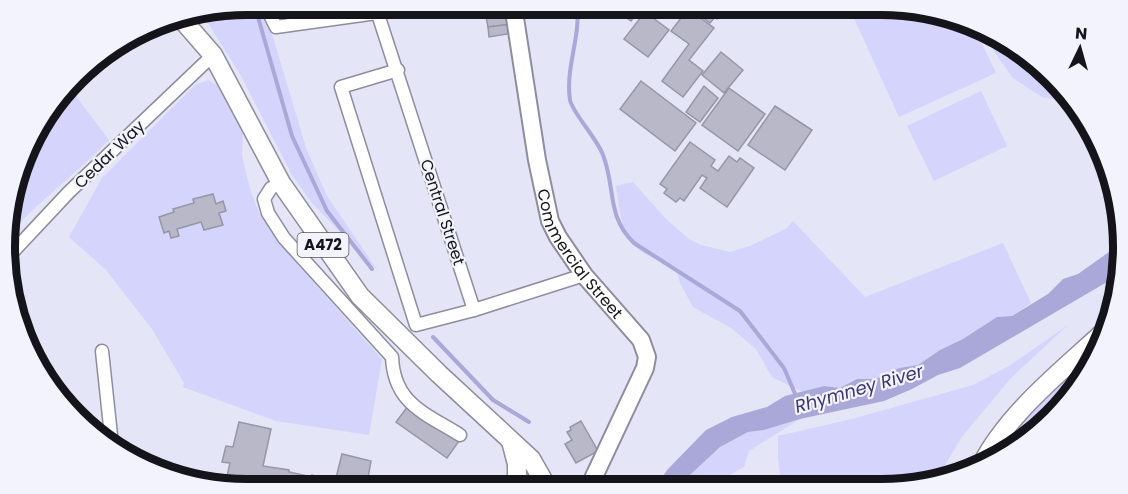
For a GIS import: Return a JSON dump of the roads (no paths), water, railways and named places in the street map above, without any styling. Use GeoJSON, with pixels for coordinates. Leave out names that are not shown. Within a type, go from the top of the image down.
{"type":"FeatureCollection","features":[{"type":"Feature","properties":{"kind":"main road","name":"A472"},"geometry":{"type":"LineString","coordinates":[[185,23],[213,55],[281,183],[360,296],[531,459],[542,479]]}},
{"type":"Feature","properties":{"kind":"main road"},"geometry":{"type":"LineString","coordinates":[[988,453],[994,442],[1028,403],[1092,343]]}},
{"type":"Feature","properties":{"kind":"main road"},"geometry":{"type":"LineString","coordinates":[[511,441],[517,464],[517,479]]}},
{"type":"Feature","properties":{"kind":"street"},"geometry":{"type":"LineString","coordinates":[[270,15],[276,27],[339,15]]}},
{"type":"Feature","properties":{"kind":"street","name":"Central Street"},"geometry":{"type":"LineString","coordinates":[[378,15],[474,310]]}},
{"type":"Feature","properties":{"kind":"street","name":"Commercial Street"},"geometry":{"type":"LineString","coordinates":[[515,15],[543,195],[550,221],[584,275],[641,340],[647,357],[645,368],[594,479]]}},
{"type":"Feature","properties":{"kind":"street","name":"Cedar Way"},"geometry":{"type":"LineString","coordinates":[[15,250],[69,192],[213,55]]}},
{"type":"Feature","properties":{"kind":"street"},"geometry":{"type":"LineString","coordinates":[[398,70],[341,87],[416,325],[474,310],[584,275]]}},
{"type":"Feature","properties":{"kind":"street"},"geometry":{"type":"LineString","coordinates":[[281,183],[271,188],[264,199],[268,213],[284,238],[392,357],[395,377],[406,400],[460,435]]}},
{"type":"Feature","properties":{"kind":"street"},"geometry":{"type":"LineString","coordinates":[[102,351],[108,433]]}},
{"type":"Feature","properties":{"kind":"water","name":"Rhymney River"},"geometry":{"type":"Polygon","coordinates":[[[1113,249],[1111,279],[1107,282],[960,368],[938,375],[884,401],[748,432],[720,447],[686,479],[661,479],[706,430],[732,417],[767,407],[785,396],[824,386],[840,388],[857,379],[876,379],[899,368],[918,365],[997,317],[1012,316],[1048,294],[1063,279],[1078,274],[1113,249]]]}},
{"type":"Feature","properties":{"kind":"waterway"},"geometry":{"type":"LineString","coordinates":[[256,15],[292,136],[327,211],[372,269]]}},
{"type":"Feature","properties":{"kind":"waterway","name":"Rhymney River"},"geometry":{"type":"LineString","coordinates":[[578,15],[570,76],[570,100],[575,112],[603,155],[615,212],[625,233],[634,243],[740,311],[784,368],[796,396]]}},
{"type":"Feature","properties":{"kind":"waterway"},"geometry":{"type":"LineString","coordinates":[[433,337],[493,400],[529,422]]}}]}
